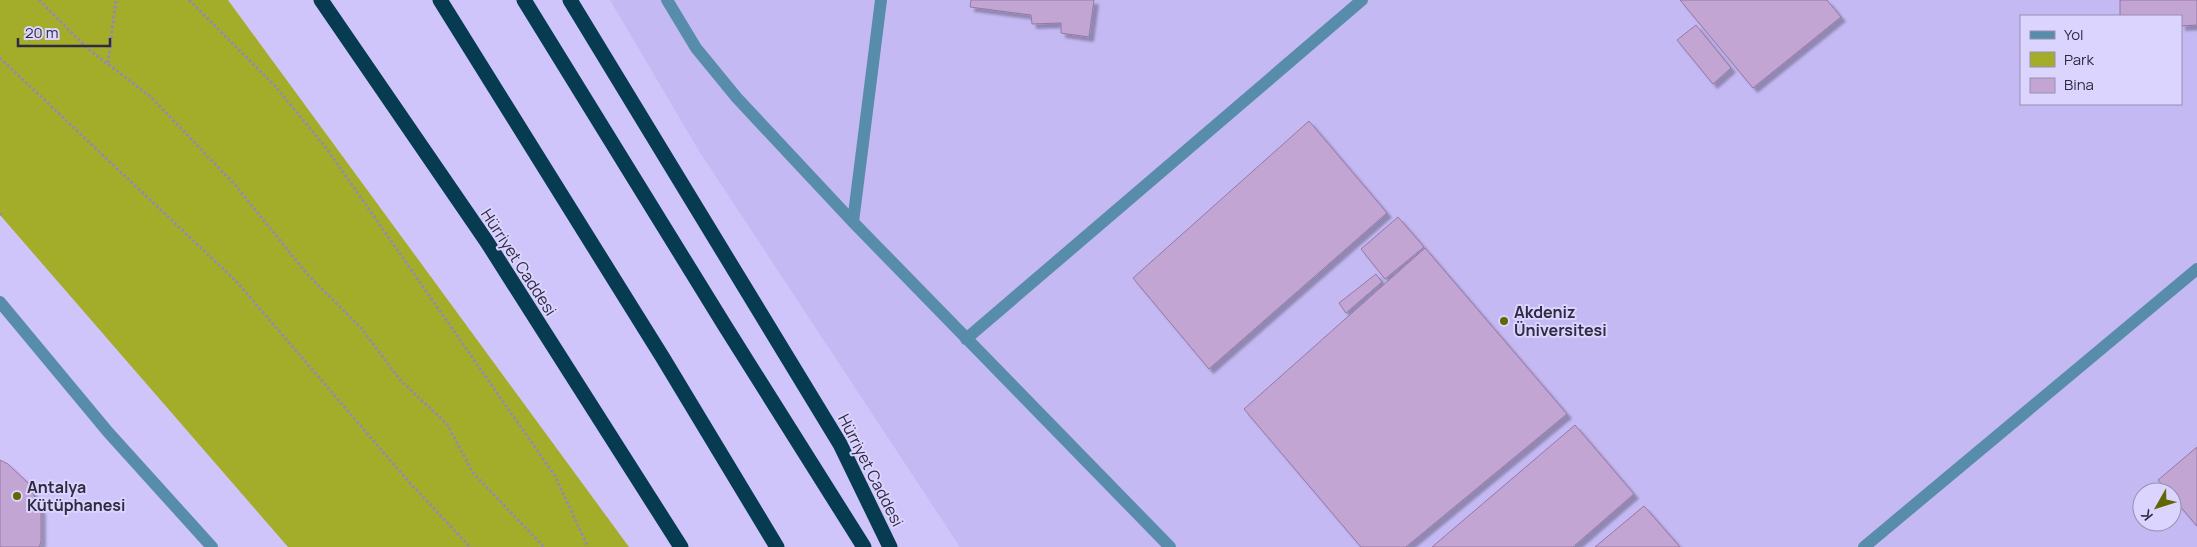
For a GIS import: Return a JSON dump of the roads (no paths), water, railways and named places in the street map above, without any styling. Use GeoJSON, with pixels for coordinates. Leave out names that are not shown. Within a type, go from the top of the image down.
{"type":"FeatureCollection","features":[{"type":"Feature","properties":{"kind":"highway","name":"Hürriyet Caddesi"},"geometry":{"type":"LineString","coordinates":[[321,0],[486,242],[681,547]]}},
{"type":"Feature","properties":{"kind":"highway"},"geometry":{"type":"LineString","coordinates":[[440,0],[663,358],[777,547]]}},
{"type":"Feature","properties":{"kind":"highway"},"geometry":{"type":"LineString","coordinates":[[524,0],[724,326],[864,547]]}},
{"type":"Feature","properties":{"kind":"highway","name":"Hürriyet Caddesi"},"geometry":{"type":"LineString","coordinates":[[570,0],[840,444],[890,547]]}},
{"type":"Feature","properties":{"kind":"street"},"geometry":{"type":"LineString","coordinates":[[667,0],[696,48],[731,91],[853,222],[1170,547]]}},
{"type":"Feature","properties":{"kind":"street"},"geometry":{"type":"LineString","coordinates":[[853,222],[881,0]]}},
{"type":"Feature","properties":{"kind":"street"},"geometry":{"type":"LineString","coordinates":[[966,339],[1362,0]]}},
{"type":"Feature","properties":{"kind":"street"},"geometry":{"type":"LineString","coordinates":[[1864,547],[2197,269]]}},
{"type":"Feature","properties":{"kind":"street"},"geometry":{"type":"LineString","coordinates":[[0,302],[108,432],[212,547]]}},
{"type":"Feature","properties":{"kind":"place","name":"Akdeniz Üniversitesi"},"geometry":{"type":"Point","coordinates":[1504,321]}},
{"type":"Feature","properties":{"kind":"place","name":"Antalya Kütüphanesi"},"geometry":{"type":"Point","coordinates":[17,496]}}]}
